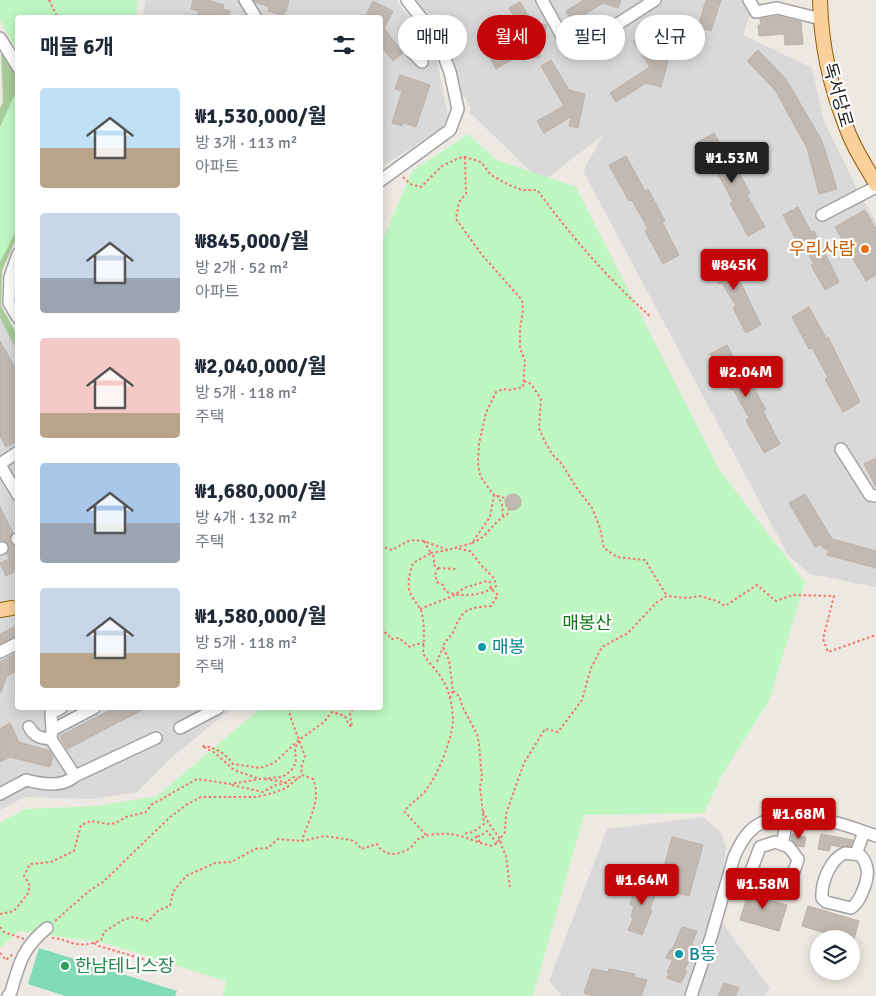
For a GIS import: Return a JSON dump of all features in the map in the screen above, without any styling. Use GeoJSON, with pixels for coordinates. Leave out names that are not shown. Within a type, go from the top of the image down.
{"type":"FeatureCollection","features":[{"type":"Feature","properties":{"kind":"main road","name":"독서당로"},"geometry":{"type":"LineString","coordinates":[[820,0],[827,65],[847,130],[876,185]]}},
{"type":"Feature","properties":{"kind":"street"},"geometry":{"type":"LineString","coordinates":[[245,0],[254,15]]}},
{"type":"Feature","properties":{"kind":"street"},"geometry":{"type":"LineString","coordinates":[[407,0],[417,15]]}},
{"type":"Feature","properties":{"kind":"street"},"geometry":{"type":"LineString","coordinates":[[542,0],[564,40],[583,46],[655,0]]}},
{"type":"Feature","properties":{"kind":"street"},"geometry":{"type":"LineString","coordinates":[[749,0],[756,12],[777,8],[821,19]]}},
{"type":"Feature","properties":{"kind":"street"},"geometry":{"type":"LineString","coordinates":[[0,38],[15,61]]}},
{"type":"Feature","properties":{"kind":"street"},"geometry":{"type":"LineString","coordinates":[[383,179],[450,130],[458,108],[445,60]]}},
{"type":"Feature","properties":{"kind":"street"},"geometry":{"type":"LineString","coordinates":[[822,215],[876,185]]}},
{"type":"Feature","properties":{"kind":"street"},"geometry":{"type":"LineString","coordinates":[[15,263],[10,277],[9,302],[15,313]]}},
{"type":"Feature","properties":{"kind":"street"},"geometry":{"type":"LineString","coordinates":[[840,449],[870,495],[876,496]]}},
{"type":"Feature","properties":{"kind":"street"},"geometry":{"type":"LineString","coordinates":[[15,454],[0,465],[15,490]]}},
{"type":"Feature","properties":{"kind":"street"},"geometry":{"type":"LineString","coordinates":[[0,652],[15,644]]}},
{"type":"Feature","properties":{"kind":"street"},"geometry":{"type":"LineString","coordinates":[[57,710],[51,713],[52,734],[75,776]]}},
{"type":"Feature","properties":{"kind":"street"},"geometry":{"type":"LineString","coordinates":[[29,727],[33,734],[39,738],[52,734],[91,710]]}},
{"type":"Feature","properties":{"kind":"street"},"geometry":{"type":"LineString","coordinates":[[180,728],[214,710]]}},
{"type":"Feature","properties":{"kind":"street"},"geometry":{"type":"LineString","coordinates":[[0,794],[26,780],[47,785],[70,781],[75,776],[156,738]]}},
{"type":"Feature","properties":{"kind":"street"},"geometry":{"type":"LineString","coordinates":[[691,996],[711,937],[734,857],[739,845],[750,831],[764,821],[778,816],[788,816],[822,820],[876,836]]}},
{"type":"Feature","properties":{"kind":"street"},"geometry":{"type":"LineString","coordinates":[[782,844],[788,816]]}},
{"type":"Feature","properties":{"kind":"street"},"geometry":{"type":"LineString","coordinates":[[856,854],[864,832]]}},
{"type":"Feature","properties":{"kind":"street"},"geometry":{"type":"LineString","coordinates":[[775,842],[782,844],[789,846],[798,859],[793,876],[783,886],[777,888],[756,882],[750,874],[760,847],[775,842]]}},
{"type":"Feature","properties":{"kind":"street"},"geometry":{"type":"LineString","coordinates":[[845,853],[856,854],[864,860],[868,872],[857,903],[849,908],[823,901],[823,886],[832,864],[845,853]]}},
{"type":"Feature","properties":{"kind":"street"},"geometry":{"type":"LineString","coordinates":[[8,996],[11,992],[22,956],[47,928]]}},
{"type":"Feature","properties":{"kind":"path"},"geometry":{"type":"LineString","coordinates":[[49,0],[56,15]]}},
{"type":"Feature","properties":{"kind":"path"},"geometry":{"type":"LineString","coordinates":[[396,170],[410,184],[421,187],[442,166],[465,157],[481,162],[491,175],[509,185],[522,190],[537,190],[568,231],[625,294],[651,317]]}},
{"type":"Feature","properties":{"kind":"path"},"geometry":{"type":"LineString","coordinates":[[465,157],[466,194],[459,202],[456,219],[482,255],[522,300],[520,348],[525,362],[523,387],[509,390],[503,389],[496,392],[486,413],[479,444],[478,462],[480,476],[502,504],[503,517]]}},
{"type":"Feature","properties":{"kind":"path"},"geometry":{"type":"LineString","coordinates":[[524,381],[531,384],[541,398],[539,428],[544,440],[552,454],[562,464],[592,508],[600,528],[604,548],[617,557],[645,560],[667,596]]}},
{"type":"Feature","properties":{"kind":"path"},"geometry":{"type":"LineString","coordinates":[[496,495],[506,498]]}},
{"type":"Feature","properties":{"kind":"path"},"geometry":{"type":"LineString","coordinates":[[472,543],[490,517],[496,495]]}},
{"type":"Feature","properties":{"kind":"path"},"geometry":{"type":"LineString","coordinates":[[427,836],[404,811],[427,789],[441,759],[453,720],[450,699],[444,681],[423,654],[422,615],[412,597],[408,578],[413,564],[431,553],[481,540],[500,518],[507,515],[509,509]]}},
{"type":"Feature","properties":{"kind":"path"},"geometry":{"type":"LineString","coordinates":[[383,547],[392,550],[410,540],[424,541],[448,550]]}},
{"type":"Feature","properties":{"kind":"path"},"geometry":{"type":"LineString","coordinates":[[424,541],[434,557],[434,565],[438,568],[456,569]]}},
{"type":"Feature","properties":{"kind":"path"},"geometry":{"type":"LineString","coordinates":[[438,568],[435,575],[438,582],[443,584],[445,592],[464,596],[476,594],[496,586],[494,578],[470,551],[455,548]]}},
{"type":"Feature","properties":{"kind":"path"},"geometry":{"type":"LineString","coordinates":[[420,609],[455,594],[464,588],[486,581],[491,584],[491,589],[498,595],[490,606],[479,606],[468,610],[461,616],[452,635],[446,639],[437,662]]}},
{"type":"Feature","properties":{"kind":"path"},"geometry":{"type":"LineString","coordinates":[[461,835],[481,844],[493,846],[497,843],[505,832],[506,814],[524,763],[544,729],[558,732],[582,700],[591,668],[602,647],[628,633],[656,603],[667,596],[688,598],[700,596],[717,601],[725,606],[757,585],[776,601],[793,595],[834,596],[823,639],[828,652],[876,634]]}},
{"type":"Feature","properties":{"kind":"path"},"geometry":{"type":"LineString","coordinates":[[383,632],[388,634],[391,639],[399,638],[410,646],[424,644]]}},
{"type":"Feature","properties":{"kind":"path"},"geometry":{"type":"LineString","coordinates":[[443,647],[450,660],[453,691],[450,699]]}},
{"type":"Feature","properties":{"kind":"path"},"geometry":{"type":"LineString","coordinates":[[163,965],[94,943],[101,940],[104,932],[123,920],[133,917],[148,921],[159,910],[170,906],[174,892],[186,876],[201,868],[215,863],[231,862],[255,849],[268,848],[278,839],[302,841],[324,836],[351,840],[358,844],[361,849],[377,844],[387,854],[400,853],[411,848],[420,838],[441,834],[461,835],[473,832],[484,824],[480,786],[482,782],[482,765],[477,734],[463,708],[459,696],[453,691]]}},
{"type":"Feature","properties":{"kind":"path"},"geometry":{"type":"LineString","coordinates":[[290,710],[290,716],[305,756],[302,775]]}},
{"type":"Feature","properties":{"kind":"path"},"geometry":{"type":"LineString","coordinates":[[290,785],[260,779],[234,770],[215,753],[202,746],[220,751],[228,756],[233,764],[260,768],[274,763],[299,740],[324,722],[332,712],[345,716],[352,727],[350,714],[352,710]]}},
{"type":"Feature","properties":{"kind":"path"},"geometry":{"type":"LineString","coordinates":[[230,784],[282,777],[291,771],[296,762],[294,749],[299,740]]}},
{"type":"Feature","properties":{"kind":"path"},"geometry":{"type":"LineString","coordinates":[[302,775],[313,779],[317,797],[314,812],[307,824],[302,841]]}},
{"type":"Feature","properties":{"kind":"path"},"geometry":{"type":"LineString","coordinates":[[47,928],[89,891],[104,882],[170,817],[186,805],[201,798],[217,796],[257,797],[273,793],[290,785],[302,775]]}},
{"type":"Feature","properties":{"kind":"path"},"geometry":{"type":"LineString","coordinates":[[0,914],[14,911],[29,892],[29,884],[24,876],[30,864],[51,862],[74,851],[81,824],[91,821],[116,824],[126,817],[146,812],[151,805],[198,779],[262,792],[275,785],[286,783],[294,777],[298,778]]}},
{"type":"Feature","properties":{"kind":"path"},"geometry":{"type":"LineString","coordinates":[[483,809],[488,822],[500,839],[506,856],[510,887]]}},
{"type":"Feature","properties":{"kind":"path"},"geometry":{"type":"LineString","coordinates":[[481,844],[474,836],[480,836],[487,830],[497,843]]}},
{"type":"Feature","properties":{"kind":"shaded area"},"geometry":{"type":"Polygon","coordinates":[[[145,0],[397,0],[408,15],[398,15],[398,60],[437,60],[448,116],[442,128],[383,166],[383,15],[143,15],[145,0]]]}},
{"type":"Feature","properties":{"kind":"shaded area"},"geometry":{"type":"Polygon","coordinates":[[[411,0],[755,0],[743,35],[812,68],[824,121],[861,197],[876,221],[876,587],[810,574],[788,555],[583,171],[603,135],[542,182],[469,112],[471,109],[466,98],[454,93],[450,72],[444,60],[467,60],[467,15],[419,15],[411,0]]]}},
{"type":"Feature","properties":{"kind":"shaded area"},"geometry":{"type":"Polygon","coordinates":[[[0,313],[15,337],[15,710],[230,710],[171,758],[137,792],[92,799],[25,797],[0,810],[0,313]]]}},
{"type":"Feature","properties":{"kind":"shaded area"},"geometry":{"type":"Polygon","coordinates":[[[703,817],[721,832],[726,847],[724,867],[710,917],[724,925],[770,989],[764,996],[562,996],[549,981],[607,829],[703,817]]]}},
{"type":"Feature","properties":{"kind":"green space"},"geometry":{"type":"Polygon","coordinates":[[[0,0],[138,0],[136,15],[15,15],[15,47],[0,20],[0,0]]]}},
{"type":"Feature","properties":{"kind":"green space"},"geometry":{"type":"Polygon","coordinates":[[[1,52],[15,72],[15,242],[2,271],[1,306],[15,331],[15,348],[0,317],[0,108],[3,102],[1,52]]]}},
{"type":"Feature","properties":{"kind":"green space"},"geometry":{"type":"Polygon","coordinates":[[[14,96],[15,233],[0,262],[0,127],[14,96]]]}},
{"type":"Feature","properties":{"kind":"green space","name":"매봉산"},"geometry":{"type":"Polygon","coordinates":[[[468,134],[496,160],[576,187],[719,469],[805,582],[769,701],[723,773],[704,813],[584,815],[533,996],[223,996],[226,981],[105,943],[19,931],[0,948],[0,823],[25,809],[98,806],[157,796],[259,710],[383,710],[383,240],[412,171],[468,134]]]}},
{"type":"Feature","properties":{"kind":"green space","name":"한남테니스장"},"geometry":{"type":"Polygon","coordinates":[[[39,948],[177,991],[175,996],[65,996],[28,984],[39,948]]]}},
{"type":"Feature","properties":{"kind":"building"},"geometry":{"type":"Polygon","coordinates":[[[193,0],[208,0],[224,5],[223,9],[230,11],[229,15],[197,15],[199,11],[191,9],[193,0]]]}},
{"type":"Feature","properties":{"kind":"building"},"geometry":{"type":"Polygon","coordinates":[[[254,0],[289,1],[286,11],[282,15],[268,11],[269,7],[254,0]]]}},
{"type":"Feature","properties":{"kind":"building"},"geometry":{"type":"Polygon","coordinates":[[[584,0],[621,0],[618,8],[603,3],[583,15],[568,15],[566,11],[584,0]]]}},
{"type":"Feature","properties":{"kind":"building"},"geometry":{"type":"Polygon","coordinates":[[[706,0],[721,0],[711,31],[705,29],[705,15],[702,15],[706,0]]]}},
{"type":"Feature","properties":{"kind":"building"},"geometry":{"type":"Polygon","coordinates":[[[373,1],[393,11],[384,28],[398,46],[398,57],[393,61],[383,49],[383,15],[366,15],[373,1]]]}},
{"type":"Feature","properties":{"kind":"building"},"geometry":{"type":"Polygon","coordinates":[[[520,2],[528,15],[513,15],[509,8],[520,2]]]}},
{"type":"Feature","properties":{"kind":"building"},"geometry":{"type":"Polygon","coordinates":[[[777,16],[801,22],[803,44],[785,45],[784,34],[759,36],[758,25],[761,25],[760,19],[777,16]]]}},
{"type":"Feature","properties":{"kind":"building"},"geometry":{"type":"Polygon","coordinates":[[[758,50],[786,79],[822,141],[837,189],[819,194],[807,148],[775,90],[747,61],[758,50]]]}},
{"type":"Feature","properties":{"kind":"building"},"geometry":{"type":"Polygon","coordinates":[[[492,60],[511,60],[496,69],[492,60]]]}},
{"type":"Feature","properties":{"kind":"building"},"geometry":{"type":"Polygon","coordinates":[[[551,60],[569,90],[585,94],[578,128],[569,126],[571,117],[544,133],[537,121],[564,106],[541,66],[551,60]]]}},
{"type":"Feature","properties":{"kind":"building"},"geometry":{"type":"Polygon","coordinates":[[[645,60],[668,60],[661,87],[646,83],[616,102],[610,93],[650,67],[645,60]]]}},
{"type":"Feature","properties":{"kind":"building"},"geometry":{"type":"Polygon","coordinates":[[[400,75],[430,85],[416,127],[404,123],[402,126],[392,123],[402,91],[395,89],[400,75]]]}},
{"type":"Feature","properties":{"kind":"building"},"geometry":{"type":"Polygon","coordinates":[[[714,133],[750,193],[747,195],[765,227],[748,236],[730,203],[733,202],[698,142],[714,133]]]}},
{"type":"Feature","properties":{"kind":"building"},"geometry":{"type":"Polygon","coordinates":[[[626,156],[645,191],[648,189],[665,221],[662,222],[679,255],[663,264],[645,231],[648,229],[632,200],[629,201],[609,165],[626,156]]]}},
{"type":"Feature","properties":{"kind":"building"},"geometry":{"type":"Polygon","coordinates":[[[798,207],[811,232],[814,231],[839,282],[825,290],[811,265],[814,264],[801,240],[797,242],[783,215],[798,207]]]}},
{"type":"Feature","properties":{"kind":"building"},"geometry":{"type":"Polygon","coordinates":[[[865,210],[876,229],[876,275],[866,281],[835,227],[865,210]]]}},
{"type":"Feature","properties":{"kind":"building"},"geometry":{"type":"Polygon","coordinates":[[[720,250],[733,275],[736,273],[761,325],[746,333],[733,308],[736,306],[722,283],[719,284],[705,258],[720,250]]]}},
{"type":"Feature","properties":{"kind":"building"},"geometry":{"type":"Polygon","coordinates":[[[809,307],[826,338],[828,337],[860,402],[843,412],[825,379],[828,377],[812,348],[809,349],[792,317],[809,307]]]}},
{"type":"Feature","properties":{"kind":"building"},"geometry":{"type":"Polygon","coordinates":[[[0,341],[15,368],[15,442],[6,447],[0,436],[0,341]]]}},
{"type":"Feature","properties":{"kind":"building"},"geometry":{"type":"Polygon","coordinates":[[[727,345],[746,380],[749,379],[766,410],[763,411],[780,444],[764,453],[746,420],[749,418],[733,389],[730,390],[710,354],[727,345]]]}},
{"type":"Feature","properties":{"kind":"building"},"geometry":{"type":"Polygon","coordinates":[[[876,458],[876,487],[864,464],[876,458]]]}},
{"type":"Feature","properties":{"kind":"building"},"geometry":{"type":"Polygon","coordinates":[[[513,494],[519,496],[521,502],[519,508],[513,510],[507,508],[505,502],[507,496],[513,494]]]}},
{"type":"Feature","properties":{"kind":"building"},"geometry":{"type":"Polygon","coordinates":[[[805,494],[832,539],[876,551],[876,568],[827,555],[829,550],[823,548],[821,544],[815,547],[789,503],[805,494]]]}},
{"type":"Feature","properties":{"kind":"building"},"geometry":{"type":"Polygon","coordinates":[[[0,507],[13,533],[10,542],[15,544],[15,572],[6,576],[0,563],[9,559],[7,553],[9,548],[6,542],[0,540],[0,507]]]}},
{"type":"Feature","properties":{"kind":"building"},"geometry":{"type":"Polygon","coordinates":[[[15,626],[15,637],[0,644],[0,634],[15,626]]]}},
{"type":"Feature","properties":{"kind":"building"},"geometry":{"type":"Polygon","coordinates":[[[15,654],[15,672],[7,676],[1,692],[0,692],[0,662],[15,654]]]}},
{"type":"Feature","properties":{"kind":"building"},"geometry":{"type":"Polygon","coordinates":[[[110,710],[142,710],[67,749],[60,736],[110,710]]]}},
{"type":"Feature","properties":{"kind":"building"},"geometry":{"type":"Polygon","coordinates":[[[10,723],[19,742],[50,751],[53,757],[50,767],[10,757],[0,762],[0,729],[10,723]]]}},
{"type":"Feature","properties":{"kind":"building"},"geometry":{"type":"Polygon","coordinates":[[[792,834],[806,837],[804,847],[797,846],[791,840],[792,834]]]}},
{"type":"Feature","properties":{"kind":"building"},"geometry":{"type":"Polygon","coordinates":[[[821,834],[853,840],[851,846],[840,847],[831,845],[829,851],[818,849],[821,834]]]}},
{"type":"Feature","properties":{"kind":"building"},"geometry":{"type":"Polygon","coordinates":[[[672,837],[703,845],[689,896],[669,891],[672,881],[661,879],[672,837]]]}},
{"type":"Feature","properties":{"kind":"building"},"geometry":{"type":"Polygon","coordinates":[[[643,877],[657,881],[652,894],[655,896],[650,908],[652,910],[642,935],[628,930],[634,917],[631,917],[634,906],[630,904],[633,894],[636,895],[643,877]]]}},
{"type":"Feature","properties":{"kind":"building"},"geometry":{"type":"Polygon","coordinates":[[[750,886],[770,894],[768,900],[787,905],[779,931],[740,920],[750,886]]]}},
{"type":"Feature","properties":{"kind":"building"},"geometry":{"type":"Polygon","coordinates":[[[808,906],[859,921],[856,930],[816,930],[802,926],[808,906]]]}},
{"type":"Feature","properties":{"kind":"building","name":"B동"},"geometry":{"type":"Polygon","coordinates":[[[682,927],[697,931],[692,944],[694,946],[689,958],[690,960],[684,970],[687,971],[681,983],[667,978],[669,973],[667,972],[673,960],[666,958],[670,949],[672,950],[682,927]]]}},
{"type":"Feature","properties":{"kind":"building"},"geometry":{"type":"Polygon","coordinates":[[[592,969],[608,972],[609,969],[635,974],[634,977],[647,980],[641,996],[595,996],[584,993],[592,969]]]}},
{"type":"Feature","properties":{"kind":"building"},"geometry":{"type":"Polygon","coordinates":[[[724,983],[739,988],[735,996],[718,996],[724,983]]]}},
{"type":"Feature","properties":{"kind":"place","name":"우리사람"},"geometry":{"type":"Point","coordinates":[865,249]}},
{"type":"Feature","properties":{"kind":"place","name":"매봉"},"geometry":{"type":"Point","coordinates":[482,647]}},
{"type":"Feature","properties":{"kind":"place","name":"B동"},"geometry":{"type":"Point","coordinates":[679,954]}},
{"type":"Feature","properties":{"kind":"place","name":"한남테니스장"},"geometry":{"type":"Point","coordinates":[65,966]}}]}
